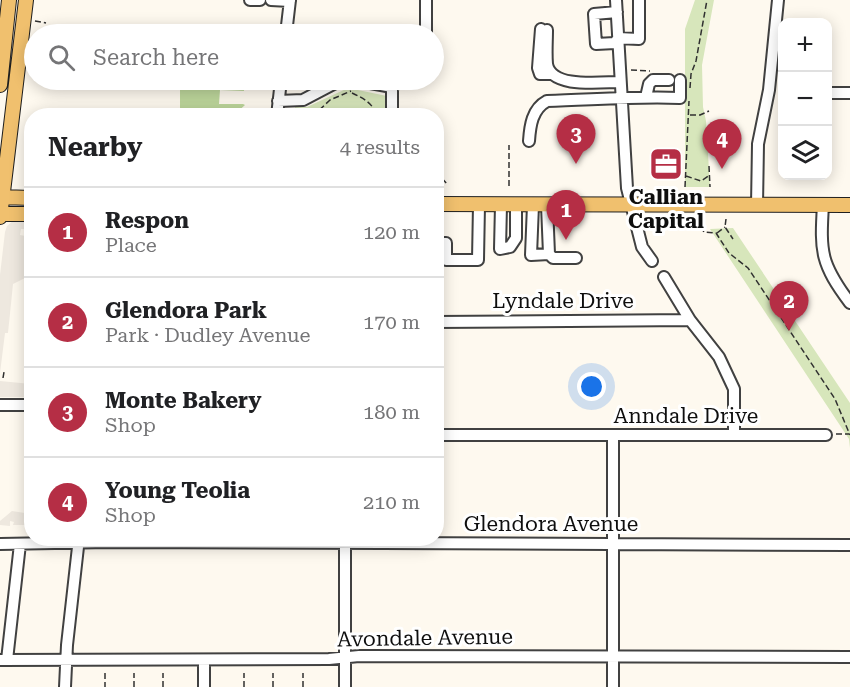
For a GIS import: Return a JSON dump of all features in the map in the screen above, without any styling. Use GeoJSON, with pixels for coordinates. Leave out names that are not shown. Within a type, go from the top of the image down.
{"type":"FeatureCollection","features":[{"type":"Feature","properties":{"kind":"main road"},"geometry":{"type":"LineString","coordinates":[[9,0],[0,215],[24,214]]}},
{"type":"Feature","properties":{"kind":"main road"},"geometry":{"type":"LineString","coordinates":[[5,87],[26,0]]}},
{"type":"Feature","properties":{"kind":"main road"},"geometry":{"type":"LineString","coordinates":[[2,197],[24,198]]}},
{"type":"Feature","properties":{"kind":"main road"},"geometry":{"type":"LineString","coordinates":[[444,204],[850,205]]}},
{"type":"Feature","properties":{"kind":"street"},"geometry":{"type":"LineString","coordinates":[[250,0],[260,0]]}},
{"type":"Feature","properties":{"kind":"street"},"geometry":{"type":"LineString","coordinates":[[271,0],[290,1],[287,24]]}},
{"type":"Feature","properties":{"kind":"street"},"geometry":{"type":"LineString","coordinates":[[426,0],[426,24]]}},
{"type":"Feature","properties":{"kind":"street"},"geometry":{"type":"LineString","coordinates":[[616,0],[627,185],[630,206],[642,247],[652,261]]}},
{"type":"Feature","properties":{"kind":"street"},"geometry":{"type":"LineString","coordinates":[[616,12],[594,14],[596,44],[615,43],[618,39],[639,39],[639,0]]}},
{"type":"Feature","properties":{"kind":"street"},"geometry":{"type":"LineString","coordinates":[[757,206],[758,144],[768,90],[778,0]]}},
{"type":"Feature","properties":{"kind":"street"},"geometry":{"type":"LineString","coordinates":[[544,30],[547,65],[551,74],[559,80],[620,82]]}},
{"type":"Feature","properties":{"kind":"street"},"geometry":{"type":"LineString","coordinates":[[530,141],[530,126],[538,108],[544,103],[646,97],[680,98],[674,80],[653,80],[649,84],[646,97]]}},
{"type":"Feature","properties":{"kind":"street"},"geometry":{"type":"LineString","coordinates":[[278,108],[280,90]]}},
{"type":"Feature","properties":{"kind":"street"},"geometry":{"type":"LineString","coordinates":[[278,101],[303,100],[322,90]]}},
{"type":"Feature","properties":{"kind":"street"},"geometry":{"type":"LineString","coordinates":[[392,90],[392,108]]}},
{"type":"Feature","properties":{"kind":"street"},"geometry":{"type":"LineString","coordinates":[[832,93],[850,93]]}},
{"type":"Feature","properties":{"kind":"street"},"geometry":{"type":"LineString","coordinates":[[444,243],[446,243],[446,260],[478,260],[479,205]]}},
{"type":"Feature","properties":{"kind":"street"},"geometry":{"type":"LineString","coordinates":[[501,205],[500,249],[510,247],[516,238],[516,205]]}},
{"type":"Feature","properties":{"kind":"street"},"geometry":{"type":"LineString","coordinates":[[540,205],[531,255],[549,254]]}},
{"type":"Feature","properties":{"kind":"street"},"geometry":{"type":"LineString","coordinates":[[540,205],[549,254],[553,258],[576,258]]}},
{"type":"Feature","properties":{"kind":"street"},"geometry":{"type":"LineString","coordinates":[[823,205],[820,237],[823,256],[831,278],[850,303]]}},
{"type":"Feature","properties":{"kind":"street"},"geometry":{"type":"LineString","coordinates":[[516,238],[532,240]]}},
{"type":"Feature","properties":{"kind":"street"},"geometry":{"type":"LineString","coordinates":[[664,277],[690,320],[719,357],[735,389],[734,435]]}},
{"type":"Feature","properties":{"kind":"street","name":"Lyndale Drive"},"geometry":{"type":"LineString","coordinates":[[444,322],[690,320]]}},
{"type":"Feature","properties":{"kind":"street"},"geometry":{"type":"LineString","coordinates":[[0,405],[24,405]]}},
{"type":"Feature","properties":{"kind":"street","name":"Anndale Drive"},"geometry":{"type":"LineString","coordinates":[[444,435],[826,435]]}},
{"type":"Feature","properties":{"kind":"street"},"geometry":{"type":"LineString","coordinates":[[613,435],[613,687]]}},
{"type":"Feature","properties":{"kind":"street","name":"Glendora Avenue"},"geometry":{"type":"LineString","coordinates":[[444,542],[850,545]]}},
{"type":"Feature","properties":{"kind":"street","name":"Glendora Avenue"},"geometry":{"type":"LineString","coordinates":[[0,544],[24,544]]}},
{"type":"Feature","properties":{"kind":"street"},"geometry":{"type":"LineString","coordinates":[[4,660],[20,544]]}},
{"type":"Feature","properties":{"kind":"street"},"geometry":{"type":"LineString","coordinates":[[65,687],[78,546]]}},
{"type":"Feature","properties":{"kind":"street"},"geometry":{"type":"LineString","coordinates":[[345,546],[345,687]]}},
{"type":"Feature","properties":{"kind":"street","name":"Avondale Avenue"},"geometry":{"type":"LineString","coordinates":[[4,660],[612,656],[850,657]]}},
{"type":"Feature","properties":{"kind":"street"},"geometry":{"type":"LineString","coordinates":[[204,660],[204,687]]}},
{"type":"Feature","properties":{"kind":"path"},"geometry":{"type":"LineString","coordinates":[[690,92],[691,74],[696,61],[707,0]]}},
{"type":"Feature","properties":{"kind":"path"},"geometry":{"type":"LineString","coordinates":[[34,21],[46,23]]}},
{"type":"Feature","properties":{"kind":"path"},"geometry":{"type":"LineString","coordinates":[[322,108],[330,100],[351,92],[364,98],[373,108]]}},
{"type":"Feature","properties":{"kind":"path"},"geometry":{"type":"LineString","coordinates":[[685,188],[689,101]]}},
{"type":"Feature","properties":{"kind":"path"},"geometry":{"type":"LineString","coordinates":[[689,115],[700,115],[710,111]]}},
{"type":"Feature","properties":{"kind":"path"},"geometry":{"type":"LineString","coordinates":[[509,145],[509,186]]}},
{"type":"Feature","properties":{"kind":"path"},"geometry":{"type":"LineString","coordinates":[[709,166],[710,188]]}},
{"type":"Feature","properties":{"kind":"path"},"geometry":{"type":"LineString","coordinates":[[686,176],[701,181],[710,175]]}},
{"type":"Feature","properties":{"kind":"path"},"geometry":{"type":"LineString","coordinates":[[444,181],[448,185]]}},
{"type":"Feature","properties":{"kind":"path"},"geometry":{"type":"LineString","coordinates":[[696,219],[704,232],[717,233],[725,227]]}},
{"type":"Feature","properties":{"kind":"path"},"geometry":{"type":"LineString","coordinates":[[726,219],[725,227],[733,239]]}},
{"type":"Feature","properties":{"kind":"path"},"geometry":{"type":"LineString","coordinates":[[717,233],[729,253],[748,268],[835,399],[850,434],[826,435]]}},
{"type":"Feature","properties":{"kind":"path"},"geometry":{"type":"LineString","coordinates":[[3,378],[4,372]]}},
{"type":"Feature","properties":{"kind":"path"},"geometry":{"type":"LineString","coordinates":[[105,673],[105,687]]}},
{"type":"Feature","properties":{"kind":"path"},"geometry":{"type":"LineString","coordinates":[[134,673],[134,687]]}},
{"type":"Feature","properties":{"kind":"path"},"geometry":{"type":"LineString","coordinates":[[163,673],[163,687]]}},
{"type":"Feature","properties":{"kind":"path"},"geometry":{"type":"LineString","coordinates":[[244,673],[244,687]]}},
{"type":"Feature","properties":{"kind":"path"},"geometry":{"type":"LineString","coordinates":[[273,673],[273,687]]}},
{"type":"Feature","properties":{"kind":"path"},"geometry":{"type":"LineString","coordinates":[[303,673],[303,687]]}},
{"type":"Feature","properties":{"kind":"green space"},"geometry":{"type":"Polygon","coordinates":[[[695,0],[714,0],[702,65],[710,187],[685,187],[685,29],[695,0]]]}},
{"type":"Feature","properties":{"kind":"green space"},"geometry":{"type":"Polygon","coordinates":[[[180,90],[220,90],[219,104],[245,105],[242,108],[180,108],[180,90]]]}},
{"type":"Feature","properties":{"kind":"green space"},"geometry":{"type":"Polygon","coordinates":[[[344,90],[358,90],[387,96],[386,108],[295,108],[307,107],[344,90]]]}},
{"type":"Feature","properties":{"kind":"green space"},"geometry":{"type":"Polygon","coordinates":[[[733,228],[850,403],[850,448],[849,439],[710,229],[733,228]]]}},
{"type":"Feature","properties":{"kind":"shaded area"},"geometry":{"type":"Polygon","coordinates":[[[13,221],[24,221],[24,229],[21,229],[20,235],[24,236],[24,278],[13,284],[8,333],[5,333],[0,373],[0,275],[7,226],[13,221]]]}},
{"type":"Feature","properties":{"kind":"shaded area"},"geometry":{"type":"Polygon","coordinates":[[[0,381],[24,383],[24,397],[0,397],[0,381]]]}},
{"type":"Feature","properties":{"kind":"shaded area"},"geometry":{"type":"Polygon","coordinates":[[[12,511],[24,513],[24,525],[13,525],[14,522],[10,521],[10,526],[0,525],[0,521],[12,511]]]}},
{"type":"Feature","properties":{"kind":"place","name":"Monte Bakery"},"geometry":{"type":"Point","coordinates":[576,164]}},
{"type":"Feature","properties":{"kind":"place","name":"Callian Capital"},"geometry":{"type":"Point","coordinates":[666,164]}},
{"type":"Feature","properties":{"kind":"place","name":"Young Teolia"},"geometry":{"type":"Point","coordinates":[722,169]}},
{"type":"Feature","properties":{"kind":"place","name":"Respon"},"geometry":{"type":"Point","coordinates":[566,240]}},
{"type":"Feature","properties":{"kind":"place","name":"Glendora Park"},"geometry":{"type":"Point","coordinates":[789,331]}}]}
